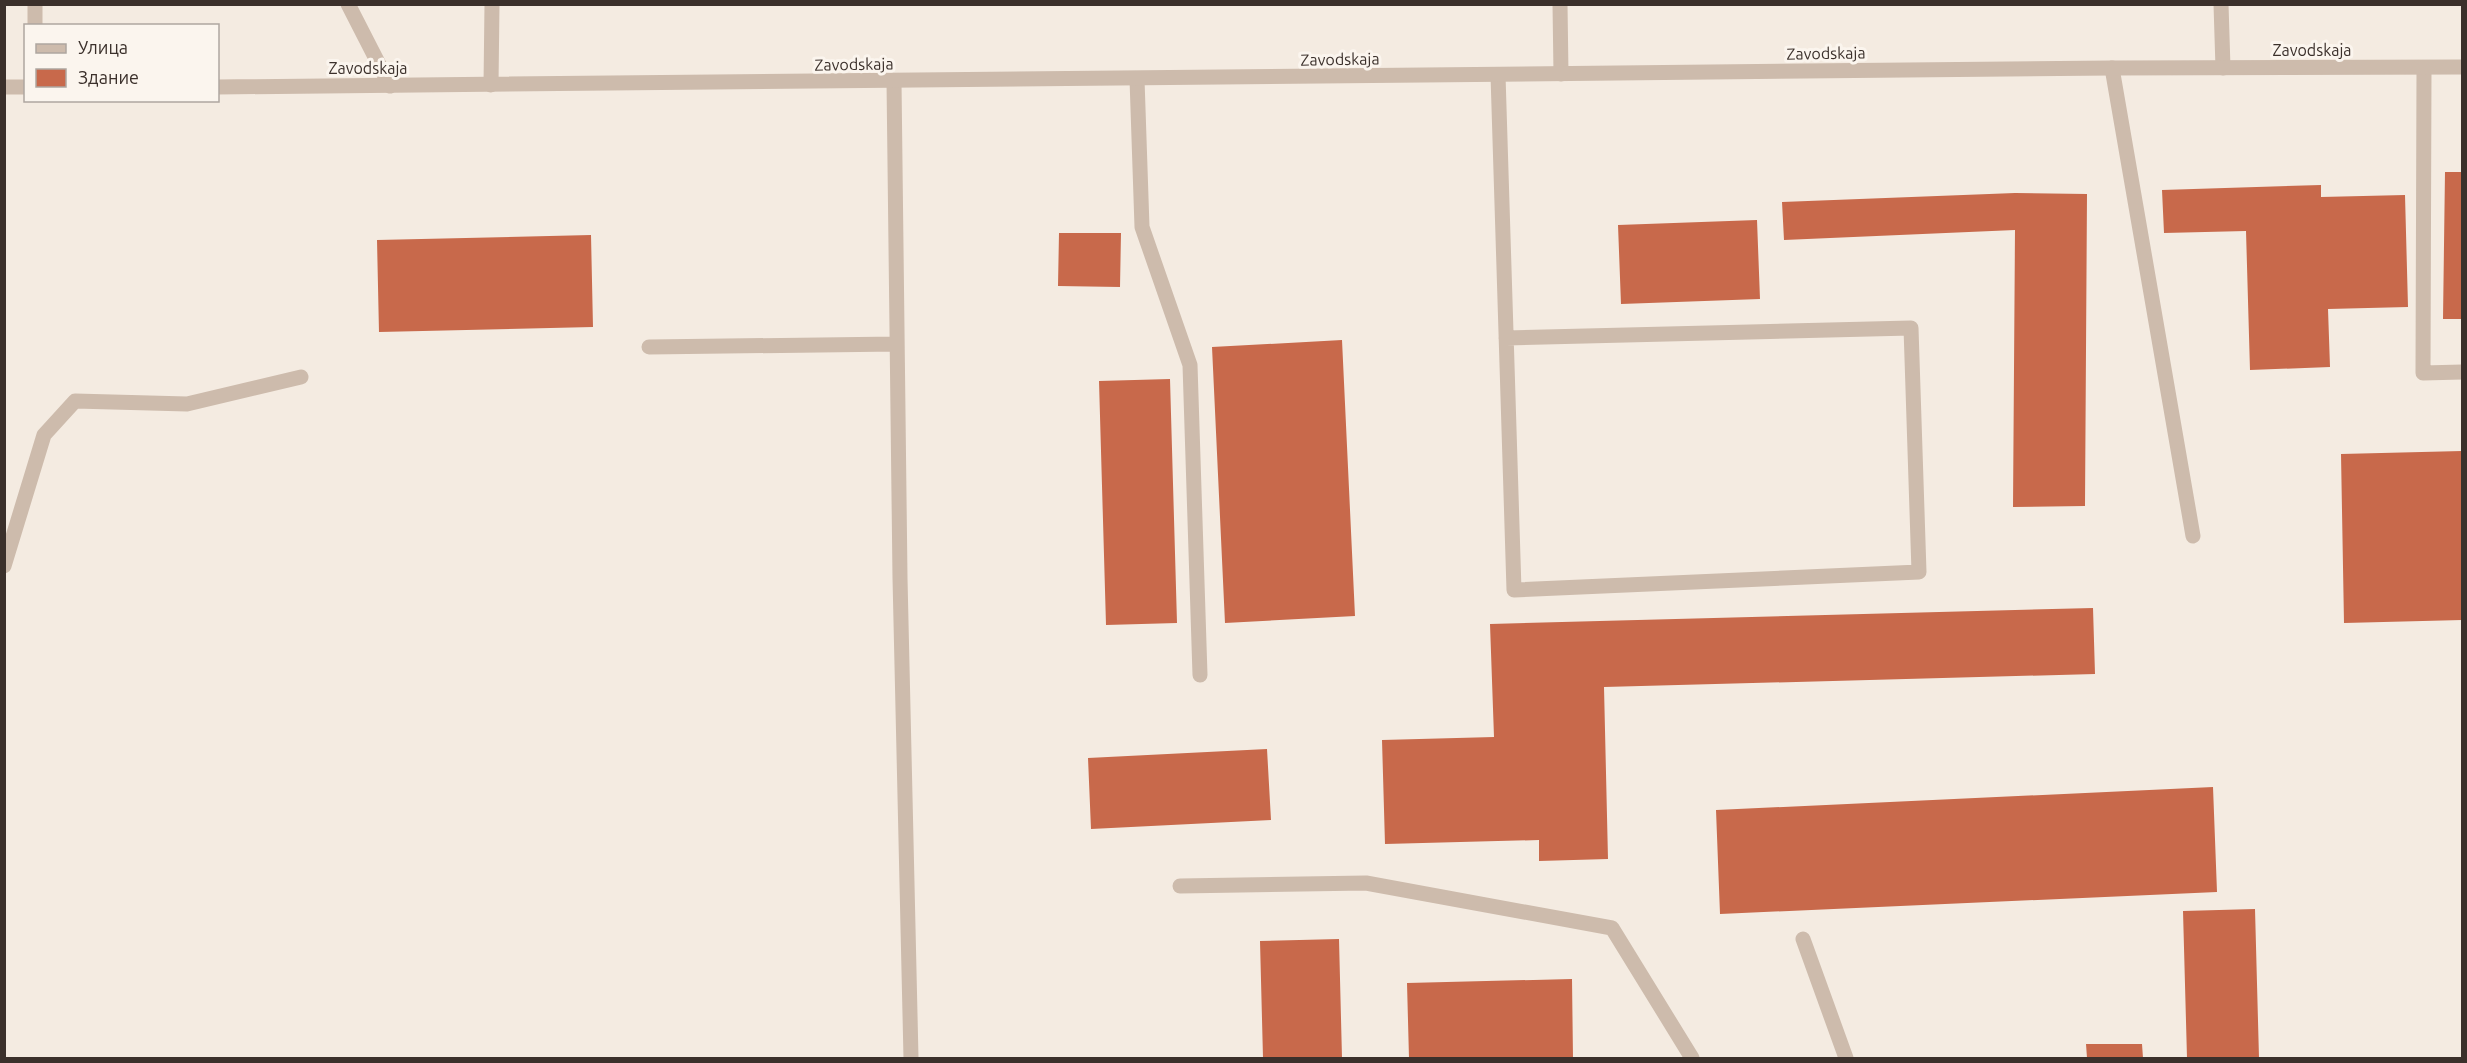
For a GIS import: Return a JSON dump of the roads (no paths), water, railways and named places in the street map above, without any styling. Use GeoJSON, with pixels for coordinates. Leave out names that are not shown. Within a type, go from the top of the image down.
{"type":"FeatureCollection","features":[{"type":"Feature","properties":{"kind":"street"},"geometry":{"type":"LineString","coordinates":[[34,4],[35,24]]}},
{"type":"Feature","properties":{"kind":"street"},"geometry":{"type":"LineString","coordinates":[[348,4],[390,86]]}},
{"type":"Feature","properties":{"kind":"street"},"geometry":{"type":"LineString","coordinates":[[491,85],[492,4]]}},
{"type":"Feature","properties":{"kind":"street"},"geometry":{"type":"LineString","coordinates":[[1560,4],[1561,74]]}},
{"type":"Feature","properties":{"kind":"street"},"geometry":{"type":"LineString","coordinates":[[2221,4],[2223,68]]}},
{"type":"Feature","properties":{"kind":"street","name":"Zavodskaja"},"geometry":{"type":"LineString","coordinates":[[219,87],[2112,68],[2463,67]]}},
{"type":"Feature","properties":{"kind":"street"},"geometry":{"type":"LineString","coordinates":[[2112,68],[2193,536]]}},
{"type":"Feature","properties":{"kind":"street"},"geometry":{"type":"LineString","coordinates":[[2424,68],[2423,373],[2463,372]]}},
{"type":"Feature","properties":{"kind":"street"},"geometry":{"type":"LineString","coordinates":[[1498,75],[1506,338],[1514,590],[1919,572],[1911,328],[1506,338]]}},
{"type":"Feature","properties":{"kind":"street"},"geometry":{"type":"LineString","coordinates":[[1137,79],[1142,227],[1190,366],[1200,675]]}},
{"type":"Feature","properties":{"kind":"street"},"geometry":{"type":"LineString","coordinates":[[894,81],[911,1059]]}},
{"type":"Feature","properties":{"kind":"street"},"geometry":{"type":"LineString","coordinates":[[4,87],[24,87]]}},
{"type":"Feature","properties":{"kind":"street"},"geometry":{"type":"LineString","coordinates":[[649,347],[897,344]]}},
{"type":"Feature","properties":{"kind":"street"},"geometry":{"type":"LineString","coordinates":[[4,566],[44,435],[75,401],[187,404],[300,377]]}},
{"type":"Feature","properties":{"kind":"street"},"geometry":{"type":"LineString","coordinates":[[1180,886],[1366,883],[1612,928],[1692,1059]]}},
{"type":"Feature","properties":{"kind":"street"},"geometry":{"type":"LineString","coordinates":[[1803,939],[1846,1059]]}}]}
